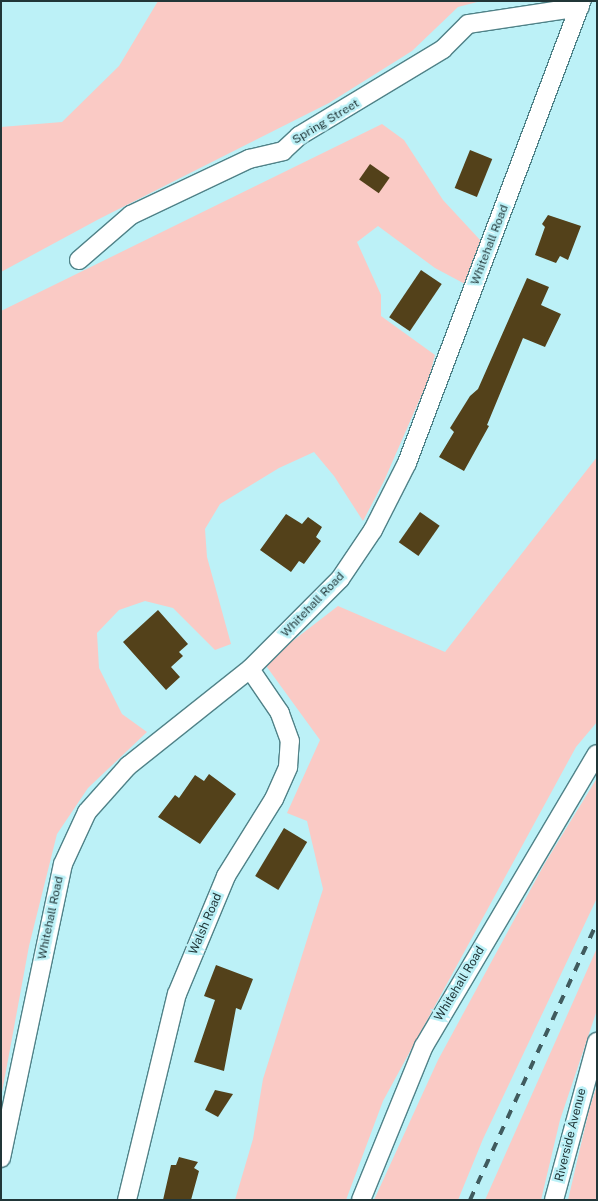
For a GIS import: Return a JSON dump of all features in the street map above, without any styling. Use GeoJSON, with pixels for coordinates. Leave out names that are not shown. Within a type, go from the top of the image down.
{"type":"FeatureCollection","features":[{"type":"Feature","properties":{"kind":"street","name":"Spring Street"},"geometry":{"type":"LineString","coordinates":[[79,260],[131,215],[249,159],[283,150],[298,136],[443,49],[468,24],[581,4]]}},
{"type":"Feature","properties":{"kind":"street","name":"Whitehall Road"},"geometry":{"type":"LineString","coordinates":[[1,1158],[63,864],[87,812],[128,766],[250,669],[340,579],[373,530],[407,464],[581,4]]}},
{"type":"Feature","properties":{"kind":"street","name":"Walsh Road"},"geometry":{"type":"LineString","coordinates":[[128,1200],[177,994],[226,876],[274,799],[288,767],[290,741],[280,713],[250,669]]}},
{"type":"Feature","properties":{"kind":"street","name":"Whitehall Road"},"geometry":{"type":"LineString","coordinates":[[361,1200],[424,1046],[597,754]]}},
{"type":"Feature","properties":{"kind":"street","name":"Riverside Avenue"},"geometry":{"type":"LineString","coordinates":[[554,1200],[597,1042]]}},
{"type":"Feature","properties":{"kind":"shaded area"},"geometry":{"type":"Polygon","coordinates":[[[158,1],[481,1],[458,7],[412,51],[329,103],[99,219],[1,272],[1,127],[62,122],[119,66],[158,1]]]}},
{"type":"Feature","properties":{"kind":"shaded area"},"geometry":{"type":"Polygon","coordinates":[[[382,124],[404,140],[443,200],[481,241],[465,284],[435,268],[378,226],[357,242],[381,295],[381,316],[435,355],[429,378],[384,481],[363,521],[334,476],[314,452],[279,468],[220,504],[205,529],[207,557],[231,644],[215,650],[173,608],[145,601],[119,610],[97,633],[99,668],[122,714],[147,732],[88,788],[57,834],[29,946],[1,1098],[1,311],[382,124]]]}},
{"type":"Feature","properties":{"kind":"shaded area"},"geometry":{"type":"Polygon","coordinates":[[[597,457],[597,722],[576,747],[383,1101],[346,1200],[235,1200],[253,1139],[263,1079],[323,889],[307,821],[287,813],[320,740],[264,663],[338,606],[445,652],[597,457]]]}},
{"type":"Feature","properties":{"kind":"shaded area"},"geometry":{"type":"Polygon","coordinates":[[[597,778],[597,898],[483,1139],[458,1200],[374,1200],[438,1060],[545,863],[597,778]]]}},
{"type":"Feature","properties":{"kind":"shaded area"},"geometry":{"type":"Polygon","coordinates":[[[597,948],[597,1010],[560,1120],[541,1200],[485,1200],[597,948]]]}},
{"type":"Feature","properties":{"kind":"shaded area"},"geometry":{"type":"Polygon","coordinates":[[[597,1085],[597,1200],[568,1200],[589,1110],[597,1085]]]}},
{"type":"Feature","properties":{"kind":"building"},"geometry":{"type":"Polygon","coordinates":[[[470,150],[492,159],[477,197],[455,188],[470,150]]]}},
{"type":"Feature","properties":{"kind":"building"},"geometry":{"type":"Polygon","coordinates":[[[370,164],[390,178],[379,193],[359,180],[370,164]]]}},
{"type":"Feature","properties":{"kind":"building"},"geometry":{"type":"Polygon","coordinates":[[[548,215],[581,226],[568,260],[560,256],[556,263],[535,255],[545,227],[542,224],[548,215]]]}},
{"type":"Feature","properties":{"kind":"building"},"geometry":{"type":"Polygon","coordinates":[[[421,270],[442,284],[410,331],[389,317],[421,270]]]}},
{"type":"Feature","properties":{"kind":"building"},"geometry":{"type":"Polygon","coordinates":[[[527,278],[549,287],[541,305],[561,314],[545,347],[523,338],[487,425],[489,426],[464,471],[439,457],[454,432],[450,428],[470,396],[478,389],[527,278]]]}},
{"type":"Feature","properties":{"kind":"building"},"geometry":{"type":"Polygon","coordinates":[[[420,512],[440,526],[418,556],[399,542],[420,512]]]}},
{"type":"Feature","properties":{"kind":"building"},"geometry":{"type":"Polygon","coordinates":[[[286,514],[302,524],[308,517],[322,527],[316,537],[321,541],[304,564],[299,561],[291,572],[260,550],[286,514]]]}},
{"type":"Feature","properties":{"kind":"building"},"geometry":{"type":"Polygon","coordinates":[[[158,610],[188,644],[179,652],[183,656],[171,667],[180,677],[166,690],[123,642],[158,610]]]}},
{"type":"Feature","properties":{"kind":"building"},"geometry":{"type":"Polygon","coordinates":[[[209,774],[236,794],[200,844],[158,817],[175,795],[179,798],[195,775],[204,781],[209,774]]]}},
{"type":"Feature","properties":{"kind":"building"},"geometry":{"type":"Polygon","coordinates":[[[284,828],[307,842],[278,890],[255,876],[284,828]]]}},
{"type":"Feature","properties":{"kind":"building"},"geometry":{"type":"Polygon","coordinates":[[[216,965],[253,979],[241,1010],[236,1008],[224,1071],[194,1062],[215,1000],[204,996],[216,965]]]}},
{"type":"Feature","properties":{"kind":"building"},"geometry":{"type":"Polygon","coordinates":[[[215,1090],[233,1094],[218,1117],[205,1110],[215,1090]]]}},
{"type":"Feature","properties":{"kind":"building"},"geometry":{"type":"Polygon","coordinates":[[[179,1157],[198,1162],[194,1168],[199,1171],[191,1200],[163,1200],[171,1165],[176,1165],[179,1157]]]}},
{"type":"Feature","properties":{"kind":"railway"},"geometry":{"type":"LineString","coordinates":[[470,1200],[597,923]]}}]}
